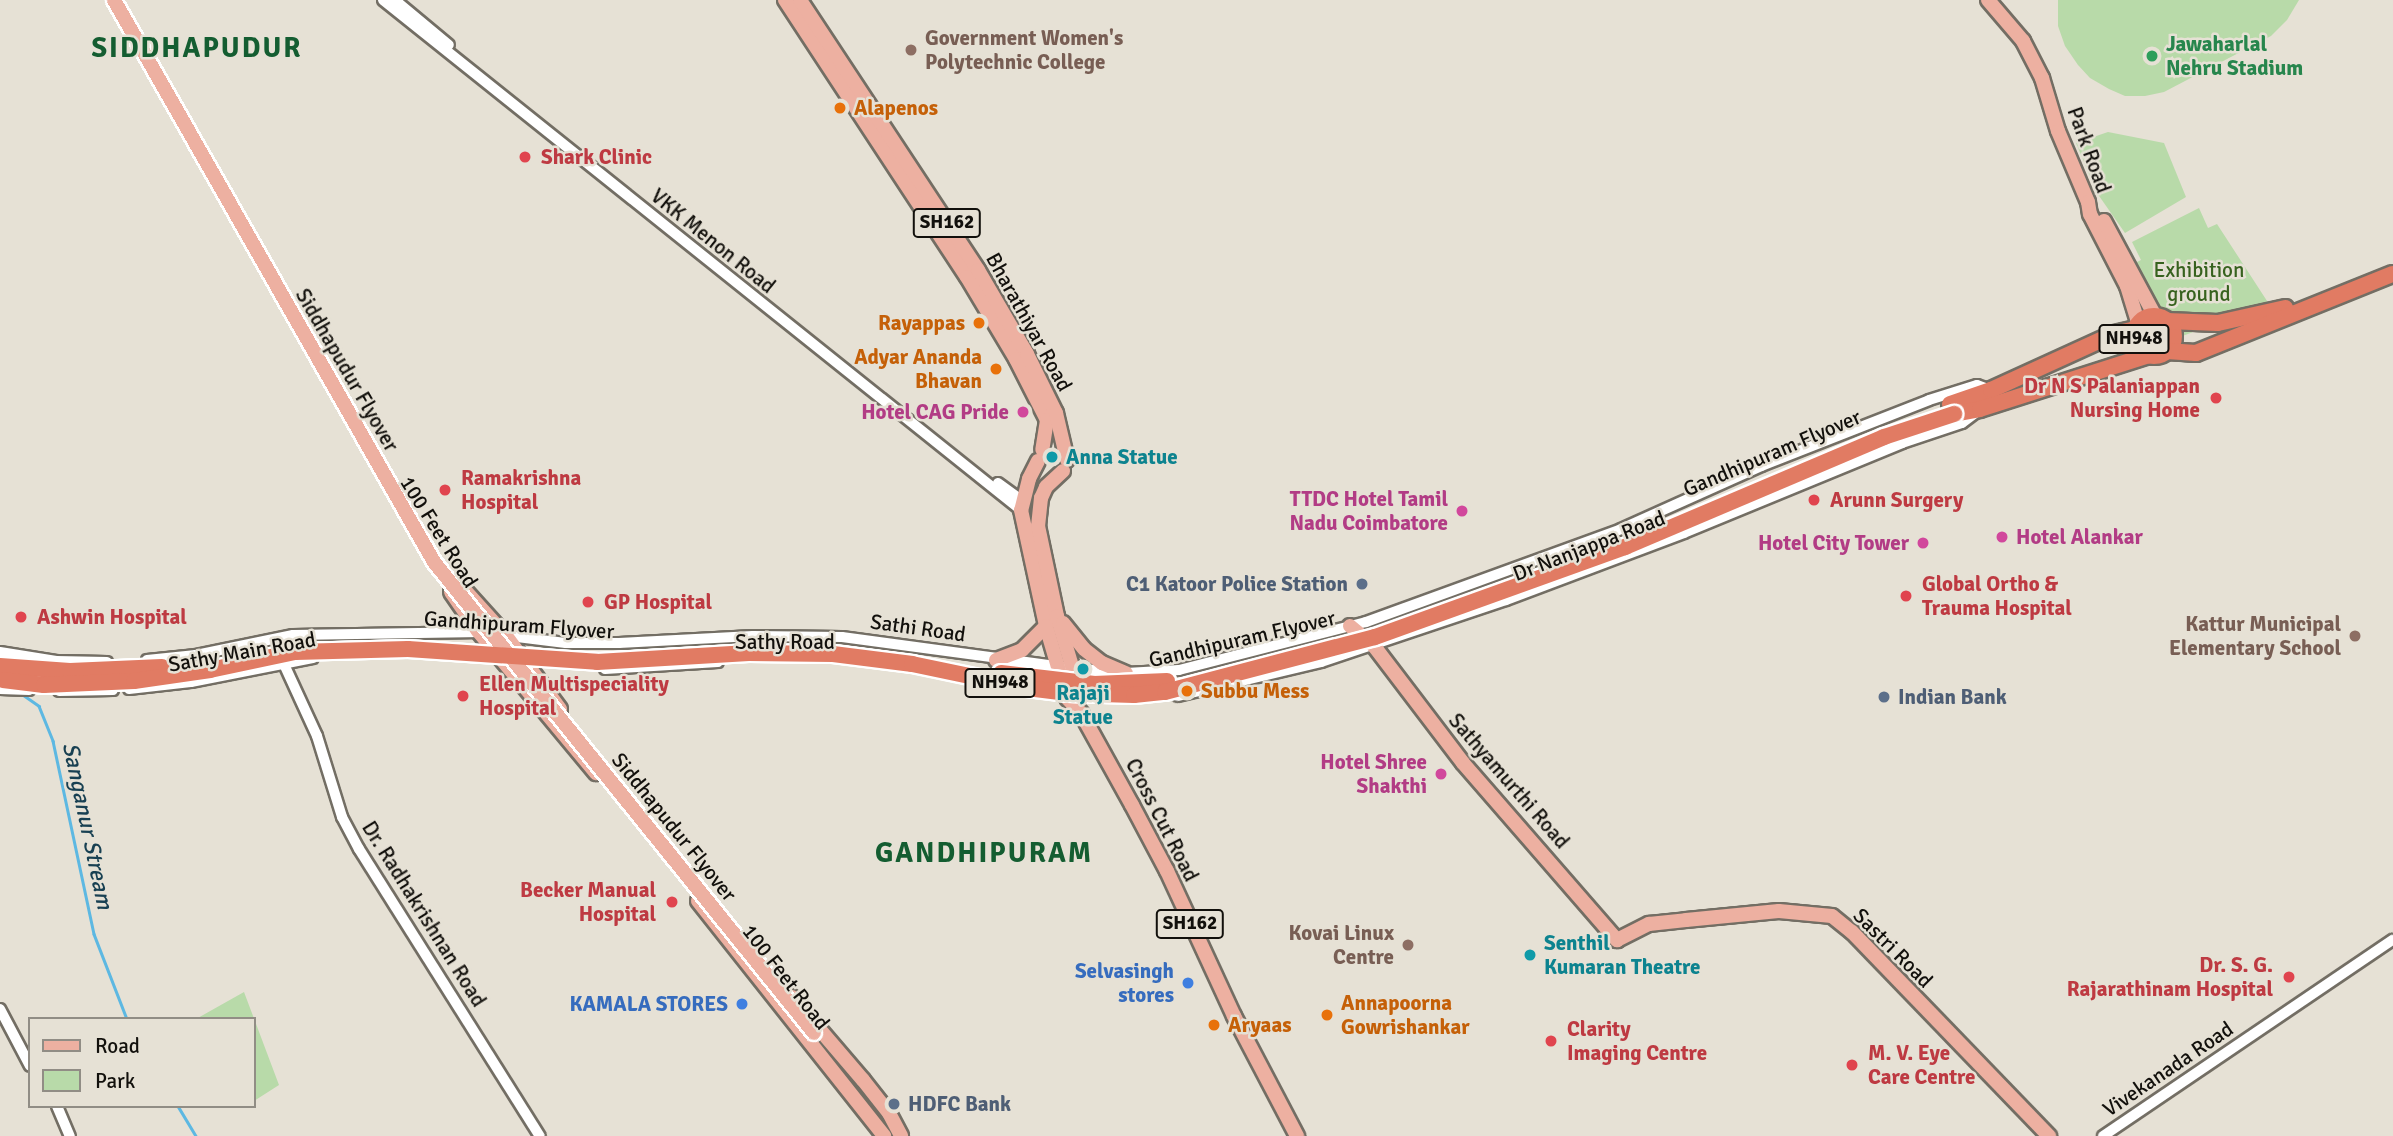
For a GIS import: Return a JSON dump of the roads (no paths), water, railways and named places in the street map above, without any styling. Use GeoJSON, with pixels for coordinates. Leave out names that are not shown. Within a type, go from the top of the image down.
{"type":"FeatureCollection","features":[{"type":"Feature","properties":{"kind":"highway","name":"NH948"},"geometry":{"type":"LineString","coordinates":[[2393,264],[2300,307],[2196,352],[2167,351],[2149,355],[2138,348],[2136,326],[2161,318],[2231,321],[2300,307],[2393,274]]}},
{"type":"Feature","properties":{"kind":"highway","name":"NH948"},"geometry":{"type":"LineString","coordinates":[[2161,318],[2174,332],[2167,351]]}},
{"type":"Feature","properties":{"kind":"highway","name":"Dr Nanjappa Road"},"geometry":{"type":"LineString","coordinates":[[1991,390],[2136,326]]}},
{"type":"Feature","properties":{"kind":"highway","name":"Dr Nanjappa Road"},"geometry":{"type":"LineString","coordinates":[[1980,409],[2149,355]]}},
{"type":"Feature","properties":{"kind":"highway","name":"Gandhipuram Flyover"},"geometry":{"type":"LineString","coordinates":[[3,673],[44,685],[134,681],[210,670],[295,652],[408,649],[597,662],[749,653],[833,654],[912,664],[1027,688],[1068,693],[1133,695],[1165,692],[1375,637],[1625,547],[1991,390]]}},
{"type":"Feature","properties":{"kind":"highway","name":"Gandhipuram Flyover"},"geometry":{"type":"LineString","coordinates":[[1952,409],[1980,409]]}},
{"type":"Feature","properties":{"kind":"main road","name":"100 Feet Road"},"geometry":{"type":"LineString","coordinates":[[108,0],[417,543],[500,659],[893,1135]]}},
{"type":"Feature","properties":{"kind":"main road","name":"100 Feet Road"},"geometry":{"type":"LineString","coordinates":[[116,0],[426,542],[506,636],[748,945],[863,1080],[888,1113],[893,1135]]}},
{"type":"Feature","properties":{"kind":"main road","name":"Siddhapudur Flyover"},"geometry":{"type":"LineString","coordinates":[[116,0],[434,562],[814,1033],[893,1135]]}},
{"type":"Feature","properties":{"kind":"main road","name":"Bharathiyar Road"},"geometry":{"type":"LineString","coordinates":[[785,0],[967,276],[1016,359],[1047,420],[1040,456]]}},
{"type":"Feature","properties":{"kind":"main road","name":"Bharathiyar Road"},"geometry":{"type":"LineString","coordinates":[[800,0],[978,270],[1027,354],[1056,413],[1065,466]]}},
{"type":"Feature","properties":{"kind":"main road","name":"Park Road"},"geometry":{"type":"LineString","coordinates":[[1988,0],[2023,41],[2042,78],[2057,131],[2088,202],[2090,214],[2127,286],[2136,326]]}},
{"type":"Feature","properties":{"kind":"main road"},"geometry":{"type":"LineString","coordinates":[[2088,202],[2098,209],[2161,318]]}},
{"type":"Feature","properties":{"kind":"main road"},"geometry":{"type":"LineString","coordinates":[[1058,447],[1065,466],[1047,474],[1040,456],[1058,447]]}},
{"type":"Feature","properties":{"kind":"main road","name":"SH162"},"geometry":{"type":"LineString","coordinates":[[1040,456],[1022,505],[1051,621],[1072,668],[1077,704]]}},
{"type":"Feature","properties":{"kind":"main road","name":"SH162"},"geometry":{"type":"LineString","coordinates":[[1065,466],[1046,487],[1041,498],[1038,526],[1056,666],[1077,704]]}},
{"type":"Feature","properties":{"kind":"main road"},"geometry":{"type":"LineString","coordinates":[[996,660],[1022,650],[1051,621],[1102,663],[1126,673]]}},
{"type":"Feature","properties":{"kind":"main road","name":"Sathyamurthi Road"},"geometry":{"type":"LineString","coordinates":[[1350,626],[1374,646],[1448,743],[1617,940]]}},
{"type":"Feature","properties":{"kind":"main road","name":"Cross Cut Road"},"geometry":{"type":"LineString","coordinates":[[1077,704],[1167,871],[1228,1004],[1297,1136]]}},
{"type":"Feature","properties":{"kind":"main road","name":"Sastri Road"},"geometry":{"type":"LineString","coordinates":[[1617,940],[1649,924],[1779,912],[1832,916],[1852,932],[2049,1136]]}},
{"type":"Feature","properties":{"kind":"main road","name":"Siddhapudur Flyover"},"geometry":{"type":"LineString","coordinates":[[814,1033],[826,1041],[886,1118],[893,1135]]}},
{"type":"Feature","properties":{"kind":"street","name":"VKK Menon Road"},"geometry":{"type":"LineString","coordinates":[[383,0],[1022,505]]}},
{"type":"Feature","properties":{"kind":"street","name":"VKK Menon Road"},"geometry":{"type":"LineString","coordinates":[[395,0],[754,292],[1022,505]]}},
{"type":"Feature","properties":{"kind":"street","name":"Dr Nanjappa Road"},"geometry":{"type":"LineString","coordinates":[[1072,668],[1126,673],[1179,670],[1350,626],[1621,529],[1761,466],[1929,400],[1977,385],[1991,390]]}},
{"type":"Feature","properties":{"kind":"street","name":"Dr Nanjappa Road"},"geometry":{"type":"LineString","coordinates":[[1077,704],[1129,703],[1198,692],[1374,646],[1684,533],[1902,443],[1962,423],[1980,409]]}},
{"type":"Feature","properties":{"kind":"street","name":"Sathy Main Road"},"geometry":{"type":"LineString","coordinates":[[3,673],[56,661],[122,662],[196,655],[293,635],[478,631],[506,636]]}},
{"type":"Feature","properties":{"kind":"street","name":"Sathi Road"},"geometry":{"type":"LineString","coordinates":[[506,636],[566,643],[753,636],[842,637],[996,660],[1072,668]]}},
{"type":"Feature","properties":{"kind":"street","name":"Sathy Main Road"},"geometry":{"type":"LineString","coordinates":[[3,673],[37,690],[75,692],[191,682],[283,662],[360,656],[500,659]]}},
{"type":"Feature","properties":{"kind":"street","name":"Sathy Road"},"geometry":{"type":"LineString","coordinates":[[500,659],[621,669],[688,666],[757,657],[836,661],[889,667],[1077,704]]}},
{"type":"Feature","properties":{"kind":"street","name":"Dr. Radhakrishnan Road"},"geometry":{"type":"LineString","coordinates":[[283,662],[317,736],[342,817],[359,849],[540,1136]]}},
{"type":"Feature","properties":{"kind":"street","name":"Vivekanada Road"},"geometry":{"type":"LineString","coordinates":[[2104,1136],[2393,940]]}},
{"type":"Feature","properties":{"kind":"street"},"geometry":{"type":"LineString","coordinates":[[0,1009],[28,1062]]}},
{"type":"Feature","properties":{"kind":"street"},"geometry":{"type":"LineString","coordinates":[[58,1108],[70,1136]]}},
{"type":"Feature","properties":{"kind":"waterway","name":"Sanganur Stream"},"geometry":{"type":"LineString","coordinates":[[22,694],[39,706],[53,741],[94,934],[126,1017]]}},
{"type":"Feature","properties":{"kind":"waterway","name":"Sanganur Stream"},"geometry":{"type":"LineString","coordinates":[[179,1108],[196,1136]]}},
{"type":"Feature","properties":{"kind":"place","name":"Government Women's Polytechnic College"},"geometry":{"type":"Point","coordinates":[911,50]}},
{"type":"Feature","properties":{"kind":"place","name":"Jawaharlal Nehru Stadium"},"geometry":{"type":"Point","coordinates":[2152,56]}},
{"type":"Feature","properties":{"kind":"place","name":"Alapenos"},"geometry":{"type":"Point","coordinates":[840,108]}},
{"type":"Feature","properties":{"kind":"place","name":"Shark Clinic"},"geometry":{"type":"Point","coordinates":[525,157]}},
{"type":"Feature","properties":{"kind":"place","name":"Rayappas"},"geometry":{"type":"Point","coordinates":[979,323]}},
{"type":"Feature","properties":{"kind":"place","name":"Adyar Ananda Bhavan"},"geometry":{"type":"Point","coordinates":[996,369]}},
{"type":"Feature","properties":{"kind":"place","name":"Dr N S Palaniappan Nursing Home"},"geometry":{"type":"Point","coordinates":[2216,398]}},
{"type":"Feature","properties":{"kind":"place","name":"Hotel CAG Pride"},"geometry":{"type":"Point","coordinates":[1023,412]}},
{"type":"Feature","properties":{"kind":"place","name":"Anna Statue"},"geometry":{"type":"Point","coordinates":[1052,457]}},
{"type":"Feature","properties":{"kind":"place","name":"Ramakrishna Hospital"},"geometry":{"type":"Point","coordinates":[445,490]}},
{"type":"Feature","properties":{"kind":"place","name":"Arunn Surgery"},"geometry":{"type":"Point","coordinates":[1814,500]}},
{"type":"Feature","properties":{"kind":"place","name":"TTDC Hotel Tamil Nadu Coimbatore"},"geometry":{"type":"Point","coordinates":[1462,511]}},
{"type":"Feature","properties":{"kind":"place","name":"Hotel Alankar"},"geometry":{"type":"Point","coordinates":[2002,537]}},
{"type":"Feature","properties":{"kind":"place","name":"Hotel City Tower"},"geometry":{"type":"Point","coordinates":[1923,543]}},
{"type":"Feature","properties":{"kind":"place","name":"C1 Katoor Police Station"},"geometry":{"type":"Point","coordinates":[1362,584]}},
{"type":"Feature","properties":{"kind":"place","name":"Global Ortho & Trauma Hospital"},"geometry":{"type":"Point","coordinates":[1906,596]}},
{"type":"Feature","properties":{"kind":"place","name":"GP Hospital"},"geometry":{"type":"Point","coordinates":[588,602]}},
{"type":"Feature","properties":{"kind":"place","name":"Ashwin Hospital"},"geometry":{"type":"Point","coordinates":[21,617]}},
{"type":"Feature","properties":{"kind":"place","name":"Kattur Municipal Elementary School"},"geometry":{"type":"Point","coordinates":[2355,636]}},
{"type":"Feature","properties":{"kind":"place","name":"Rajaji Statue"},"geometry":{"type":"Point","coordinates":[1083,669]}},
{"type":"Feature","properties":{"kind":"place","name":"Subbu Mess"},"geometry":{"type":"Point","coordinates":[1187,691]}},
{"type":"Feature","properties":{"kind":"place","name":"Ellen Multispeciality Hospital"},"geometry":{"type":"Point","coordinates":[463,696]}},
{"type":"Feature","properties":{"kind":"place","name":"Indian Bank"},"geometry":{"type":"Point","coordinates":[1884,697]}},
{"type":"Feature","properties":{"kind":"place","name":"Hotel Shree Shakthi"},"geometry":{"type":"Point","coordinates":[1441,774]}},
{"type":"Feature","properties":{"kind":"place","name":"Becker Manual Hospital"},"geometry":{"type":"Point","coordinates":[672,902]}},
{"type":"Feature","properties":{"kind":"place","name":"Kovai Linux Centre"},"geometry":{"type":"Point","coordinates":[1408,945]}},
{"type":"Feature","properties":{"kind":"place","name":"Senthil Kumaran Theatre"},"geometry":{"type":"Point","coordinates":[1530,955]}},
{"type":"Feature","properties":{"kind":"place","name":"Dr. S. G. Rajarathinam Hospital"},"geometry":{"type":"Point","coordinates":[2289,977]}},
{"type":"Feature","properties":{"kind":"place","name":"Selvasingh stores"},"geometry":{"type":"Point","coordinates":[1188,983]}},
{"type":"Feature","properties":{"kind":"place","name":"KAMALA STORES"},"geometry":{"type":"Point","coordinates":[742,1004]}},
{"type":"Feature","properties":{"kind":"place","name":"Annapoorna Gowrishankar"},"geometry":{"type":"Point","coordinates":[1327,1015]}},
{"type":"Feature","properties":{"kind":"place","name":"Aryaas"},"geometry":{"type":"Point","coordinates":[1214,1025]}},
{"type":"Feature","properties":{"kind":"place","name":"Clarity Imaging Centre"},"geometry":{"type":"Point","coordinates":[1551,1041]}},
{"type":"Feature","properties":{"kind":"place","name":"M. V. Eye Care Centre"},"geometry":{"type":"Point","coordinates":[1852,1065]}},
{"type":"Feature","properties":{"kind":"place","name":"HDFC Bank"},"geometry":{"type":"Point","coordinates":[894,1104]}},
{"type":"Feature","properties":{"kind":"district","name":"SIDDHAPUDUR"},"geometry":{"type":"Point","coordinates":[197,48]}},
{"type":"Feature","properties":{"kind":"district","name":"GANDHIPURAM"},"geometry":{"type":"Point","coordinates":[984,853]}},
{"type":"Feature","properties":{"kind":"park label","name":"Exhibition ground"},"geometry":{"type":"Point","coordinates":[2199,282]}}]}
